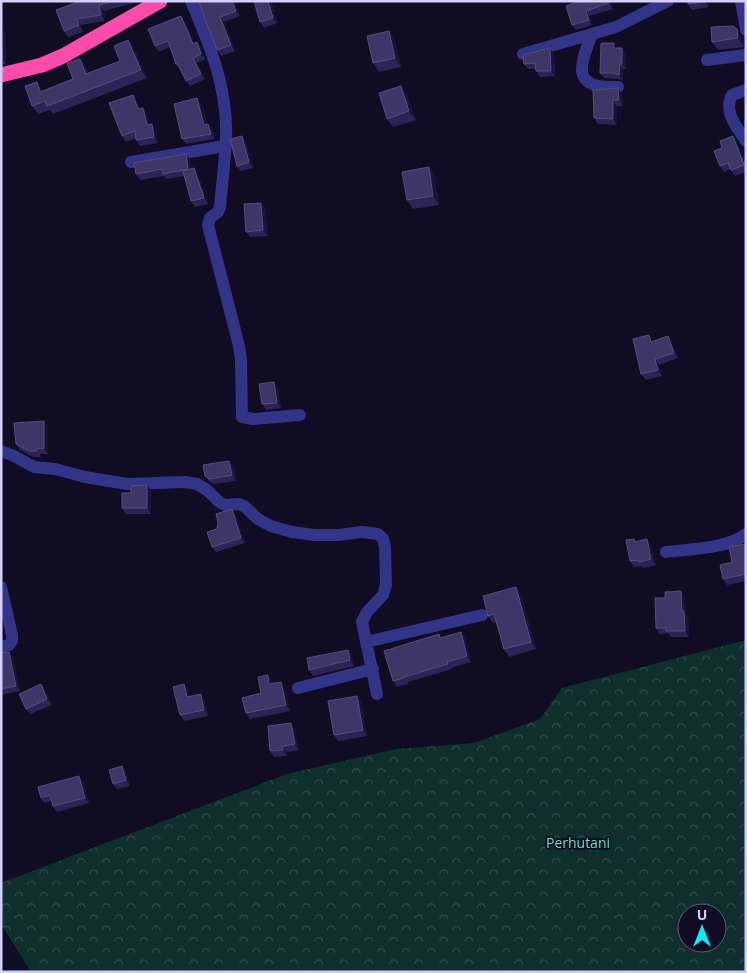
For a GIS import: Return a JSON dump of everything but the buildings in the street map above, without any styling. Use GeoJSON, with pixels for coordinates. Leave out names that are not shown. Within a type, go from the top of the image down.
{"type":"FeatureCollection","features":[{"type":"Feature","properties":{"kind":"highway"},"geometry":{"type":"LineString","coordinates":[[1,75],[42,65],[63,56],[160,1]]}},
{"type":"Feature","properties":{"kind":"street"},"geometry":{"type":"LineString","coordinates":[[191,1],[212,49],[218,71],[226,127],[220,207],[218,212],[210,218],[208,225],[242,360],[242,416],[253,419],[300,415]]}},
{"type":"Feature","properties":{"kind":"street"},"geometry":{"type":"LineString","coordinates":[[523,54],[616,27],[668,1]]}},
{"type":"Feature","properties":{"kind":"street"},"geometry":{"type":"LineString","coordinates":[[741,1],[746,30]]}},
{"type":"Feature","properties":{"kind":"street"},"geometry":{"type":"LineString","coordinates":[[592,34],[582,59],[582,75],[591,84],[618,87]]}},
{"type":"Feature","properties":{"kind":"street"},"geometry":{"type":"LineString","coordinates":[[707,60],[746,54]]}},
{"type":"Feature","properties":{"kind":"street"},"geometry":{"type":"LineString","coordinates":[[746,90],[732,95],[728,106],[731,117],[746,141]]}},
{"type":"Feature","properties":{"kind":"street"},"geometry":{"type":"LineString","coordinates":[[131,162],[225,146]]}},
{"type":"Feature","properties":{"kind":"street"},"geometry":{"type":"LineString","coordinates":[[1,452],[14,456],[34,467],[55,469],[128,484],[185,482],[197,484],[207,490],[219,502],[225,505],[238,504],[244,506],[258,519],[271,526],[292,532],[314,535],[362,532],[378,534],[382,538],[385,548],[386,585],[382,595],[367,612],[362,622],[377,694]]}},
{"type":"Feature","properties":{"kind":"street"},"geometry":{"type":"LineString","coordinates":[[666,552],[721,545],[746,534]]}},
{"type":"Feature","properties":{"kind":"street"},"geometry":{"type":"LineString","coordinates":[[1,588],[12,635],[12,641],[9,645],[1,647]]}},
{"type":"Feature","properties":{"kind":"street"},"geometry":{"type":"LineString","coordinates":[[366,642],[482,615]]}},
{"type":"Feature","properties":{"kind":"street"},"geometry":{"type":"LineString","coordinates":[[298,688],[373,670]]}},
{"type":"Feature","properties":{"kind":"green space","name":"Perhutani"},"geometry":{"type":"Polygon","coordinates":[[[746,640],[746,972],[34,972],[29,969],[1,924],[1,883],[287,774],[396,749],[474,743],[540,719],[562,688],[746,640]]]}}]}
